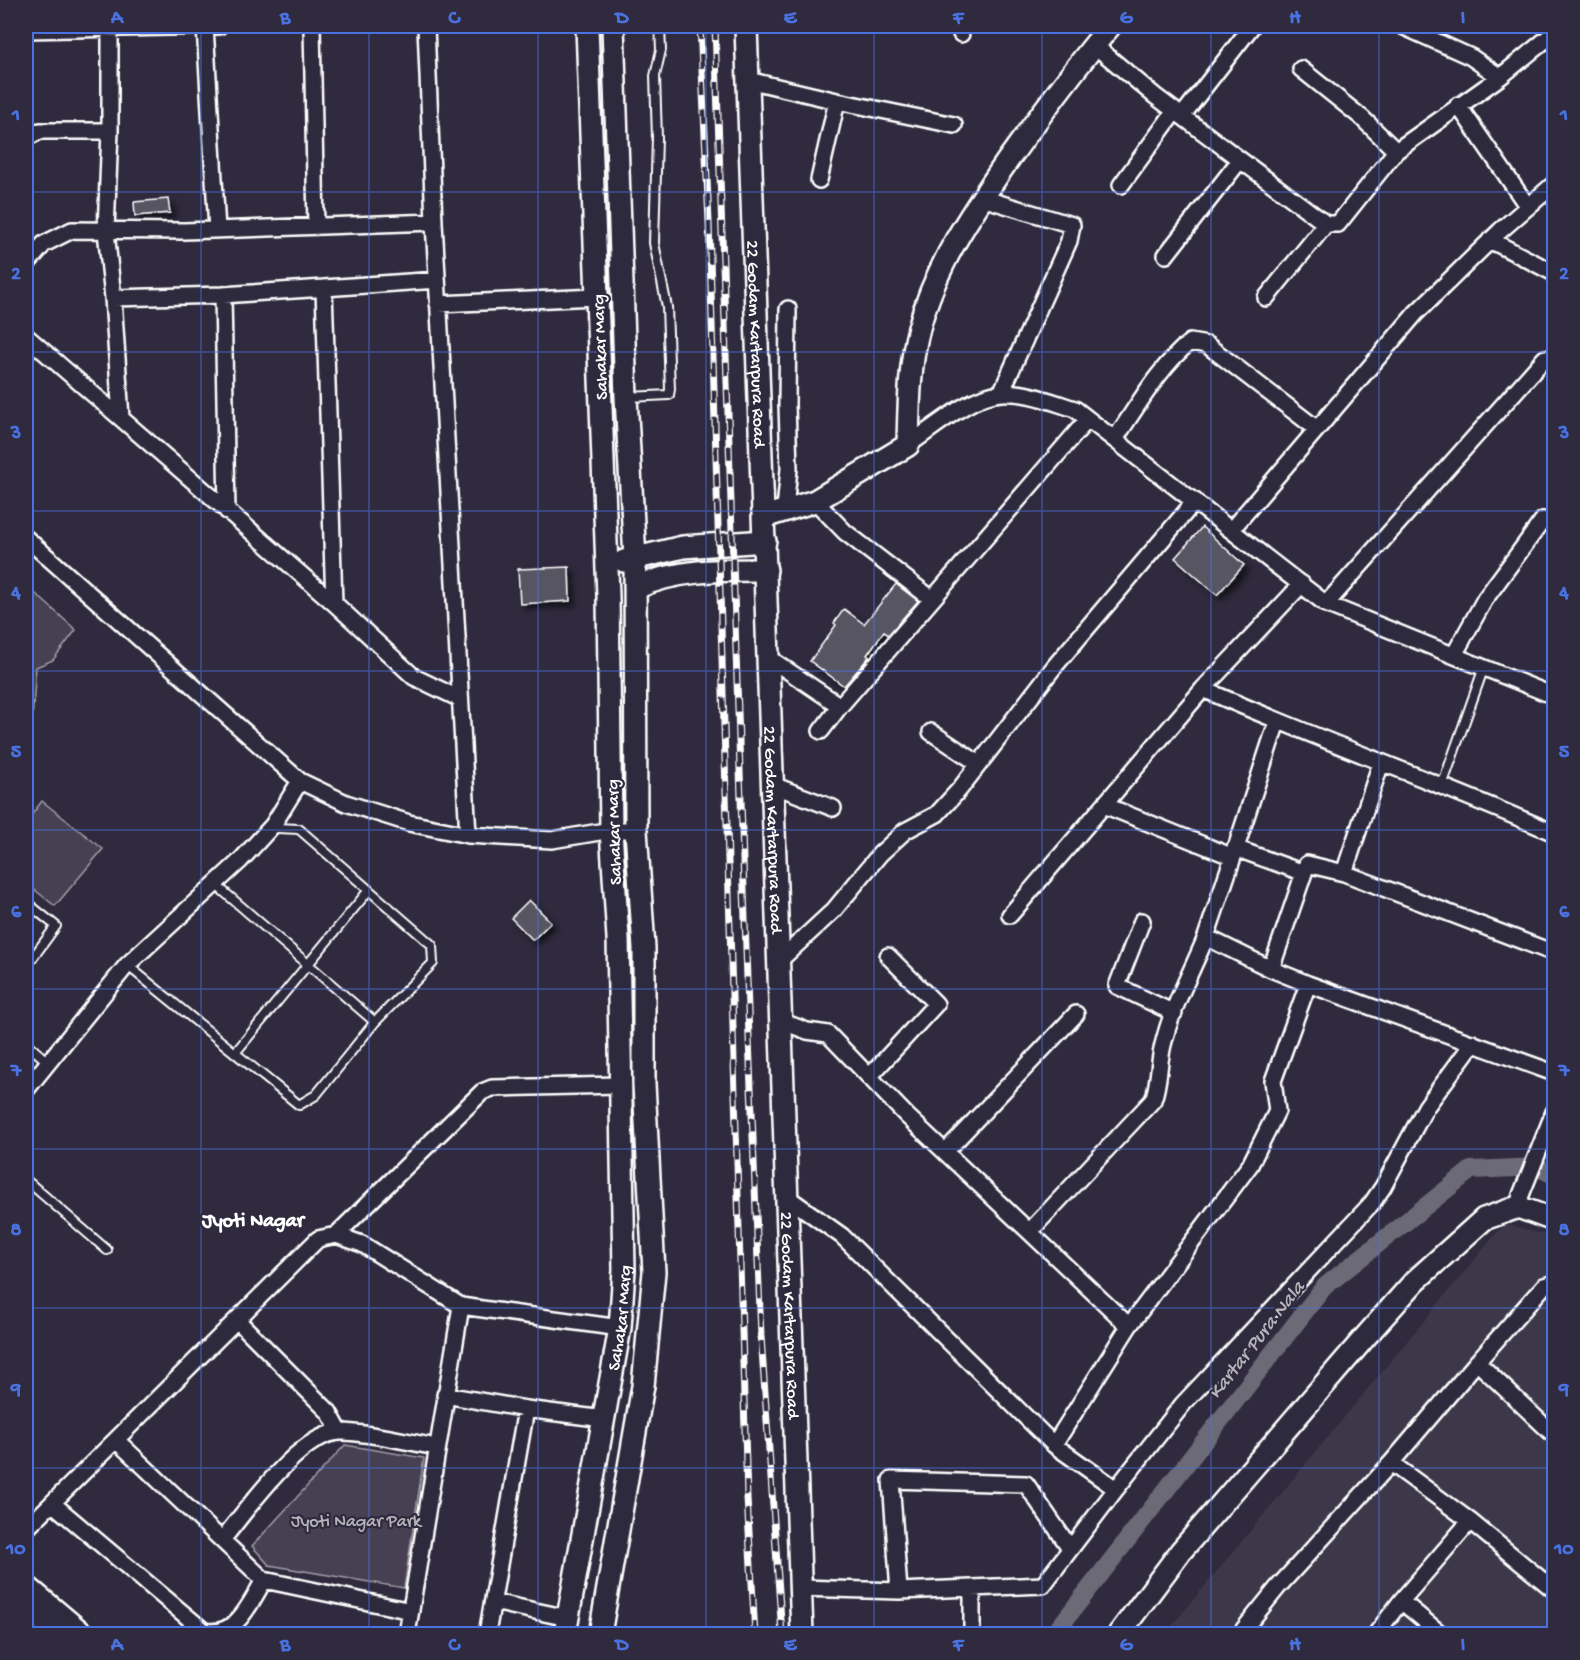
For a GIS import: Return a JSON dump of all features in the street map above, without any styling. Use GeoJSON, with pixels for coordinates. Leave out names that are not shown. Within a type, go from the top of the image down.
{"type":"FeatureCollection","features":[{"type":"Feature","properties":{"kind":"street"},"geometry":{"type":"LineString","coordinates":[[205,26],[217,230]]}},
{"type":"Feature","properties":{"kind":"street"},"geometry":{"type":"LineString","coordinates":[[26,30],[219,26]]}},
{"type":"Feature","properties":{"kind":"street"},"geometry":{"type":"LineString","coordinates":[[312,26],[315,227]]}},
{"type":"Feature","properties":{"kind":"street"},"geometry":{"type":"LineString","coordinates":[[426,26],[438,304],[468,835]]}},
{"type":"Feature","properties":{"kind":"street","name":"Sahakar Marg"},"geometry":{"type":"LineString","coordinates":[[567,1626],[620,1328],[624,1270],[618,938],[611,830],[606,566],[587,26]]}},
{"type":"Feature","properties":{"kind":"street","name":"Sahakar Marg"},"geometry":{"type":"LineString","coordinates":[[600,1635],[644,1386],[654,1272],[644,1084],[644,948],[636,830],[636,588],[626,397],[613,26]]}},
{"type":"Feature","properties":{"kind":"street","name":"22 Godam Kartarpura Road"},"geometry":{"type":"LineString","coordinates":[[746,26],[802,1635]]}},
{"type":"Feature","properties":{"kind":"street"},"geometry":{"type":"LineString","coordinates":[[908,445],[910,377],[919,327],[941,267],[982,198],[1056,92],[1110,26]]}},
{"type":"Feature","properties":{"kind":"street"},"geometry":{"type":"LineString","coordinates":[[1121,185],[1252,26]]}},
{"type":"Feature","properties":{"kind":"street"},"geometry":{"type":"LineString","coordinates":[[1402,26],[1471,57],[1500,77]]}},
{"type":"Feature","properties":{"kind":"street"},"geometry":{"type":"LineString","coordinates":[[110,27],[110,131],[106,231],[121,418]]}},
{"type":"Feature","properties":{"kind":"street"},"geometry":{"type":"LineString","coordinates":[[1094,45],[1179,114],[1326,224],[1338,224],[1396,151],[1500,77],[1554,33]]}},
{"type":"Feature","properties":{"kind":"street"},"geometry":{"type":"LineString","coordinates":[[1301,69],[1361,117],[1396,151]]}},
{"type":"Feature","properties":{"kind":"street"},"geometry":{"type":"LineString","coordinates":[[748,80],[954,125]]}},
{"type":"Feature","properties":{"kind":"street"},"geometry":{"type":"LineString","coordinates":[[819,180],[837,101]]}},
{"type":"Feature","properties":{"kind":"street"},"geometry":{"type":"LineString","coordinates":[[1458,105],[1528,207]]}},
{"type":"Feature","properties":{"kind":"street"},"geometry":{"type":"LineString","coordinates":[[26,138],[40,131],[110,131]]}},
{"type":"Feature","properties":{"kind":"street"},"geometry":{"type":"LineString","coordinates":[[1166,255],[1240,160]]}},
{"type":"Feature","properties":{"kind":"street"},"geometry":{"type":"LineString","coordinates":[[1231,530],[1416,313],[1490,240],[1554,184]]}},
{"type":"Feature","properties":{"kind":"street"},"geometry":{"type":"LineString","coordinates":[[982,198],[1072,225],[1069,241],[1001,393]]}},
{"type":"Feature","properties":{"kind":"street"},"geometry":{"type":"LineString","coordinates":[[26,265],[44,244],[72,230],[217,230],[434,222]]}},
{"type":"Feature","properties":{"kind":"street"},"geometry":{"type":"LineString","coordinates":[[1266,298],[1326,224]]}},
{"type":"Feature","properties":{"kind":"street"},"geometry":{"type":"LineString","coordinates":[[1490,240],[1554,273]]}},
{"type":"Feature","properties":{"kind":"street"},"geometry":{"type":"LineString","coordinates":[[112,298],[224,295],[437,280]]}},
{"type":"Feature","properties":{"kind":"street"},"geometry":{"type":"LineString","coordinates":[[324,288],[334,603]]}},
{"type":"Feature","properties":{"kind":"street"},"geometry":{"type":"LineString","coordinates":[[224,295],[227,511]]}},
{"type":"Feature","properties":{"kind":"street"},"geometry":{"type":"LineString","coordinates":[[438,304],[597,297]]}},
{"type":"Feature","properties":{"kind":"street"},"geometry":{"type":"LineString","coordinates":[[785,509],[789,469],[788,309]]}},
{"type":"Feature","properties":{"kind":"street"},"geometry":{"type":"LineString","coordinates":[[1115,439],[1166,366],[1190,342],[1207,345],[1317,429]]}},
{"type":"Feature","properties":{"kind":"street"},"geometry":{"type":"LineString","coordinates":[[28,344],[121,418],[334,603],[414,677],[460,699]]}},
{"type":"Feature","properties":{"kind":"street"},"geometry":{"type":"LineString","coordinates":[[1326,604],[1545,358]]}},
{"type":"Feature","properties":{"kind":"street"},"geometry":{"type":"LineString","coordinates":[[764,517],[815,501],[908,445],[970,402],[1001,393],[1030,395],[1075,409],[1326,604],[1554,696]]}},
{"type":"Feature","properties":{"kind":"street"},"geometry":{"type":"LineString","coordinates":[[821,732],[840,706],[1088,419]]}},
{"type":"Feature","properties":{"kind":"street"},"geometry":{"type":"LineString","coordinates":[[815,501],[845,532],[932,599]]}},
{"type":"Feature","properties":{"kind":"street"},"geometry":{"type":"LineString","coordinates":[[779,961],[834,910],[880,854],[905,831],[937,814],[979,765],[1054,667],[1195,501]]}},
{"type":"Feature","properties":{"kind":"street"},"geometry":{"type":"LineString","coordinates":[[1454,655],[1485,599],[1544,520]]}},
{"type":"Feature","properties":{"kind":"street"},"geometry":{"type":"LineString","coordinates":[[26,538],[300,781],[346,804],[409,823],[468,835],[552,840],[611,830],[636,830]]}},
{"type":"Feature","properties":{"kind":"street"},"geometry":{"type":"LineString","coordinates":[[606,566],[683,547],[765,542]]}},
{"type":"Feature","properties":{"kind":"street"},"geometry":{"type":"LineString","coordinates":[[636,588],[654,579],[671,575],[766,570]]}},
{"type":"Feature","properties":{"kind":"street"},"geometry":{"type":"LineString","coordinates":[[1010,915],[1203,689],[1302,584]]}},
{"type":"Feature","properties":{"kind":"street"},"geometry":{"type":"LineString","coordinates":[[769,658],[840,706]]}},
{"type":"Feature","properties":{"kind":"street"},"geometry":{"type":"LineString","coordinates":[[1203,689],[1277,722],[1442,786],[1554,833]]}},
{"type":"Feature","properties":{"kind":"street"},"geometry":{"type":"LineString","coordinates":[[1030,1231],[1154,1100],[1158,1087],[1157,1074],[1164,1040],[1206,937],[1277,722]]}},
{"type":"Feature","properties":{"kind":"street"},"geometry":{"type":"LineString","coordinates":[[931,732],[979,765]]}},
{"type":"Feature","properties":{"kind":"street"},"geometry":{"type":"LineString","coordinates":[[1344,873],[1381,762]]}},
{"type":"Feature","properties":{"kind":"street"},"geometry":{"type":"LineString","coordinates":[[26,1090],[127,965],[240,861],[273,825],[300,781]]}},
{"type":"Feature","properties":{"kind":"street"},"geometry":{"type":"LineString","coordinates":[[773,785],[832,808]]}},
{"type":"Feature","properties":{"kind":"street"},"geometry":{"type":"LineString","coordinates":[[1104,805],[1234,853],[1304,873]]}},
{"type":"Feature","properties":{"kind":"street"},"geometry":{"type":"LineString","coordinates":[[1271,969],[1307,864],[1344,873],[1554,953]]}},
{"type":"Feature","properties":{"kind":"street"},"geometry":{"type":"LineString","coordinates":[[1142,921],[1117,986],[1174,1013]]}},
{"type":"Feature","properties":{"kind":"street"},"geometry":{"type":"LineString","coordinates":[[1206,937],[1271,969],[1308,984],[1554,1073]]}},
{"type":"Feature","properties":{"kind":"street"},"geometry":{"type":"LineString","coordinates":[[869,1077],[936,1004],[888,956]]}},
{"type":"Feature","properties":{"kind":"street"},"geometry":{"type":"LineString","coordinates":[[1054,1445],[1129,1326],[1250,1165],[1277,1111],[1273,1081],[1308,984]]}},
{"type":"Feature","properties":{"kind":"street"},"geometry":{"type":"LineString","coordinates":[[945,1152],[1076,1014]]}},
{"type":"Feature","properties":{"kind":"street"},"geometry":{"type":"LineString","coordinates":[[781,1021],[807,1031],[828,1035],[945,1152],[1129,1326]]}},
{"type":"Feature","properties":{"kind":"street"},"geometry":{"type":"LineString","coordinates":[[800,1588],[899,1591],[1043,1585],[1183,1404],[1372,1203],[1426,1107],[1473,1042]]}},
{"type":"Feature","properties":{"kind":"street"},"geometry":{"type":"LineString","coordinates":[[26,1529],[318,1239],[336,1235],[482,1092],[492,1088],[619,1085]]}},
{"type":"Feature","properties":{"kind":"street"},"geometry":{"type":"LineString","coordinates":[[1119,1635],[1181,1551],[1415,1281],[1484,1219],[1520,1201],[1554,1112]]}},
{"type":"Feature","properties":{"kind":"street"},"geometry":{"type":"LineString","coordinates":[[787,1197],[842,1236],[1054,1445],[1116,1489]]}},
{"type":"Feature","properties":{"kind":"street"},"geometry":{"type":"LineString","coordinates":[[1520,1201],[1554,1220]]}},
{"type":"Feature","properties":{"kind":"street"},"geometry":{"type":"LineString","coordinates":[[336,1235],[362,1245],[461,1306],[620,1328]]}},
{"type":"Feature","properties":{"kind":"street"},"geometry":{"type":"LineString","coordinates":[[1240,1635],[1278,1587],[1391,1463],[1544,1286],[1554,1283]]}},
{"type":"Feature","properties":{"kind":"street"},"geometry":{"type":"LineString","coordinates":[[407,1635],[461,1306]]}},
{"type":"Feature","properties":{"kind":"street"},"geometry":{"type":"LineString","coordinates":[[237,1320],[329,1412],[339,1432]]}},
{"type":"Feature","properties":{"kind":"street"},"geometry":{"type":"LineString","coordinates":[[1477,1362],[1554,1435]]}},
{"type":"Feature","properties":{"kind":"street"},"geometry":{"type":"LineString","coordinates":[[445,1395],[604,1419]]}},
{"type":"Feature","properties":{"kind":"street"},"geometry":{"type":"LineString","coordinates":[[487,1635],[526,1409]]}},
{"type":"Feature","properties":{"kind":"street"},"geometry":{"type":"LineString","coordinates":[[222,1540],[292,1457],[312,1442],[339,1432],[438,1447]]}},
{"type":"Feature","properties":{"kind":"street"},"geometry":{"type":"LineString","coordinates":[[116,1440],[264,1580],[411,1611]]}},
{"type":"Feature","properties":{"kind":"street"},"geometry":{"type":"LineString","coordinates":[[1391,1463],[1470,1521],[1554,1590]]}},
{"type":"Feature","properties":{"kind":"street"},"geometry":{"type":"LineString","coordinates":[[899,1591],[891,1480],[1026,1484],[1070,1548]]}},
{"type":"Feature","properties":{"kind":"street"},"geometry":{"type":"LineString","coordinates":[[52,1503],[203,1633],[228,1630],[239,1620],[264,1580]]}},
{"type":"Feature","properties":{"kind":"street"},"geometry":{"type":"LineString","coordinates":[[1376,1635],[1401,1601],[1470,1521]]}},
{"type":"Feature","properties":{"kind":"street"},"geometry":{"type":"LineString","coordinates":[[26,1586],[83,1635]]}},
{"type":"Feature","properties":{"kind":"street"},"geometry":{"type":"LineString","coordinates":[[972,1588],[972,1635]]}},
{"type":"Feature","properties":{"kind":"street"},"geometry":{"type":"LineString","coordinates":[[1401,1601],[1441,1635]]}},
{"type":"Feature","properties":{"kind":"street"},"geometry":{"type":"LineString","coordinates":[[493,1602],[567,1626]]}},
{"type":"Feature","properties":{"kind":"street"},"geometry":{"type":"LineString","coordinates":[[27,1615],[58,1635]]}},
{"type":"Feature","properties":{"kind":"lane"},"geometry":{"type":"LineString","coordinates":[[626,397],[669,395],[670,389],[667,307],[654,243],[657,149],[655,76],[661,50],[660,26]]}},
{"type":"Feature","properties":{"kind":"lane"},"geometry":{"type":"LineString","coordinates":[[1442,786],[1484,667]]}},
{"type":"Feature","properties":{"kind":"lane"},"geometry":{"type":"LineString","coordinates":[[127,965],[298,1105],[316,1095],[375,1022],[433,963],[432,945],[299,829],[278,828],[273,825]]}},
{"type":"Feature","properties":{"kind":"lane"},"geometry":{"type":"LineString","coordinates":[[215,884],[375,1022]]}},
{"type":"Feature","properties":{"kind":"lane"},"geometry":{"type":"LineString","coordinates":[[235,1053],[369,890]]}},
{"type":"Feature","properties":{"kind":"lane"},"geometry":{"type":"LineString","coordinates":[[26,902],[56,926],[26,967]]}},
{"type":"Feature","properties":{"kind":"lane"},"geometry":{"type":"LineString","coordinates":[[26,1043],[49,1063]]}},
{"type":"Feature","properties":{"kind":"lane"},"geometry":{"type":"LineString","coordinates":[[26,1180],[107,1250]]}},
{"type":"Feature","properties":{"kind":"path"},"geometry":{"type":"LineString","coordinates":[[26,672],[26,688]]}},
{"type":"Feature","properties":{"kind":"shaded area"},"geometry":{"type":"Polygon","coordinates":[[[1504,1224],[1554,1237],[1554,1634],[1165,1634],[1504,1224]]]}},
{"type":"Feature","properties":{"kind":"green space"},"geometry":{"type":"Polygon","coordinates":[[[26,585],[76,630],[53,660],[36,667],[31,734],[26,752],[26,585]]]}},
{"type":"Feature","properties":{"kind":"green space"},"geometry":{"type":"Polygon","coordinates":[[[42,801],[103,849],[55,906],[26,883],[26,822],[42,801]]]}},
{"type":"Feature","properties":{"kind":"green space","name":"Jyoti Nagar Park"},"geometry":{"type":"Polygon","coordinates":[[[345,1445],[424,1458],[404,1588],[269,1565],[252,1546],[345,1445]]]}},
{"type":"Feature","properties":{"kind":"building"},"geometry":{"type":"Polygon","coordinates":[[[168,199],[170,213],[135,216],[134,202],[168,199]]]}},
{"type":"Feature","properties":{"kind":"building"},"geometry":{"type":"Polygon","coordinates":[[[1202,527],[1244,565],[1217,595],[1175,558],[1202,527]]]}},
{"type":"Feature","properties":{"kind":"building"},"geometry":{"type":"Polygon","coordinates":[[[569,567],[570,601],[520,604],[518,569],[569,567]]]}},
{"type":"Feature","properties":{"kind":"building"},"geometry":{"type":"Polygon","coordinates":[[[896,584],[918,601],[888,635],[884,631],[867,655],[869,657],[844,686],[810,661],[836,625],[834,623],[844,609],[864,624],[896,584]]]}},
{"type":"Feature","properties":{"kind":"building"},"geometry":{"type":"Polygon","coordinates":[[[529,900],[551,922],[533,940],[511,918],[529,900]]]}},
{"type":"Feature","properties":{"kind":"waterway","name":"Kartar Pura Nala"},"geometry":{"type":"LineString","coordinates":[[1054,1634],[1324,1287],[1471,1170],[1537,1167],[1554,1175]]}},
{"type":"Feature","properties":{"kind":"railway"},"geometry":{"type":"LineString","coordinates":[[700,26],[709,222],[747,1498],[755,1634]]}},
{"type":"Feature","properties":{"kind":"railway"},"geometry":{"type":"LineString","coordinates":[[715,26],[761,1336],[782,1634]]}},
{"type":"Feature","properties":{"kind":"district","name":"Jyoti Nagar"},"geometry":{"type":"Point","coordinates":[253,1219]}}]}
